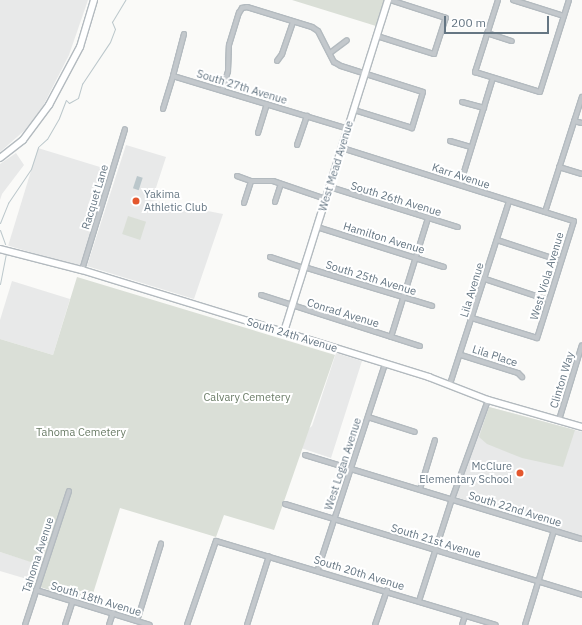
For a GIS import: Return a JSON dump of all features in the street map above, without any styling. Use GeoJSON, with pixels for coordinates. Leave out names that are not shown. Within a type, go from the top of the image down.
{"type":"FeatureCollection","features":[{"type":"Feature","properties":{"kind":"main road"},"geometry":{"type":"LineString","coordinates":[[0,158],[23,140],[49,105],[80,47],[94,0]]}},
{"type":"Feature","properties":{"kind":"street"},"geometry":{"type":"LineString","coordinates":[[377,36],[434,54],[446,18],[389,0]]}},
{"type":"Feature","properties":{"kind":"street","name":"West Mead Avenue"},"geometry":{"type":"LineString","coordinates":[[284,332],[389,0]]}},
{"type":"Feature","properties":{"kind":"street"},"geometry":{"type":"LineString","coordinates":[[498,0],[475,72],[540,92],[569,0]]}},
{"type":"Feature","properties":{"kind":"street"},"geometry":{"type":"LineString","coordinates":[[513,0],[564,16]]}},
{"type":"Feature","properties":{"kind":"street"},"geometry":{"type":"LineString","coordinates":[[222,90],[228,71],[229,45],[242,8],[312,27],[318,31],[334,62],[423,92],[412,128],[354,110]]}},
{"type":"Feature","properties":{"kind":"street"},"geometry":{"type":"LineString","coordinates":[[277,61],[282,54],[293,22]]}},
{"type":"Feature","properties":{"kind":"street"},"geometry":{"type":"LineString","coordinates":[[163,109],[184,34]]}},
{"type":"Feature","properties":{"kind":"street"},"geometry":{"type":"LineString","coordinates":[[487,34],[512,41]]}},
{"type":"Feature","properties":{"kind":"street"},"geometry":{"type":"LineString","coordinates":[[330,53],[347,40]]}},
{"type":"Feature","properties":{"kind":"street","name":"South 27th Avenue"},"geometry":{"type":"LineString","coordinates":[[173,76],[348,129]]}},
{"type":"Feature","properties":{"kind":"street"},"geometry":{"type":"LineString","coordinates":[[460,185],[493,78]]}},
{"type":"Feature","properties":{"kind":"street"},"geometry":{"type":"LineString","coordinates":[[545,212],[582,97]]}},
{"type":"Feature","properties":{"kind":"street"},"geometry":{"type":"LineString","coordinates":[[462,102],[484,108]]}},
{"type":"Feature","properties":{"kind":"street"},"geometry":{"type":"LineString","coordinates":[[258,133],[267,104]]}},
{"type":"Feature","properties":{"kind":"street"},"geometry":{"type":"LineString","coordinates":[[297,145],[307,116]]}},
{"type":"Feature","properties":{"kind":"street"},"geometry":{"type":"LineString","coordinates":[[574,121],[582,123]]}},
{"type":"Feature","properties":{"kind":"street","name":"Racquet Lane"},"geometry":{"type":"LineString","coordinates":[[82,270],[125,129]]}},
{"type":"Feature","properties":{"kind":"street"},"geometry":{"type":"LineString","coordinates":[[450,141],[471,147]]}},
{"type":"Feature","properties":{"kind":"street","name":"Karr Avenue"},"geometry":{"type":"LineString","coordinates":[[342,148],[574,221]]}},
{"type":"Feature","properties":{"kind":"street"},"geometry":{"type":"LineString","coordinates":[[559,167],[582,174]]}},
{"type":"Feature","properties":{"kind":"street"},"geometry":{"type":"LineString","coordinates":[[237,176],[251,181],[273,181],[326,199]]}},
{"type":"Feature","properties":{"kind":"street"},"geometry":{"type":"LineString","coordinates":[[244,203],[251,181]]}},
{"type":"Feature","properties":{"kind":"street"},"geometry":{"type":"LineString","coordinates":[[275,202],[281,184]]}},
{"type":"Feature","properties":{"kind":"street","name":"South 26th Avenue"},"geometry":{"type":"LineString","coordinates":[[330,187],[458,227]]}},
{"type":"Feature","properties":{"kind":"street","name":"Lila Avenue"},"geometry":{"type":"LineString","coordinates":[[450,384],[461,355],[509,201]]}},
{"type":"Feature","properties":{"kind":"street"},"geometry":{"type":"LineString","coordinates":[[390,337],[428,218]]}},
{"type":"Feature","properties":{"kind":"street","name":"West Viola Avenue"},"geometry":{"type":"LineString","coordinates":[[472,318],[537,338],[574,221]]}},
{"type":"Feature","properties":{"kind":"street","name":"Hamilton Avenue"},"geometry":{"type":"LineString","coordinates":[[317,227],[444,267]]}},
{"type":"Feature","properties":{"kind":"street"},"geometry":{"type":"LineString","coordinates":[[497,240],[561,261]]}},
{"type":"Feature","properties":{"kind":"street","name":"South 24th Avenue"},"geometry":{"type":"LineString","coordinates":[[0,249],[82,270],[450,384],[488,400],[582,427]]}},
{"type":"Feature","properties":{"kind":"street","name":"South 25th Avenue"},"geometry":{"type":"LineString","coordinates":[[270,257],[432,306]]}},
{"type":"Feature","properties":{"kind":"street"},"geometry":{"type":"LineString","coordinates":[[485,279],[548,300]]}},
{"type":"Feature","properties":{"kind":"street","name":"Conrad Avenue"},"geometry":{"type":"LineString","coordinates":[[261,295],[420,346]]}},
{"type":"Feature","properties":{"kind":"street","name":"Clinton Way"},"geometry":{"type":"LineString","coordinates":[[559,420],[582,345]]}},
{"type":"Feature","properties":{"kind":"street","name":"Lila Place"},"geometry":{"type":"LineString","coordinates":[[461,355],[518,373],[522,377]]}},
{"type":"Feature","properties":{"kind":"street","name":"West Logan Avenue"},"geometry":{"type":"LineString","coordinates":[[318,569],[385,364]]}},
{"type":"Feature","properties":{"kind":"street"},"geometry":{"type":"LineString","coordinates":[[420,601],[452,499],[488,400]]}},
{"type":"Feature","properties":{"kind":"street"},"geometry":{"type":"LineString","coordinates":[[368,417],[415,432]]}},
{"type":"Feature","properties":{"kind":"street"},"geometry":{"type":"LineString","coordinates":[[420,489],[435,440]]}},
{"type":"Feature","properties":{"kind":"street","name":"South 22nd Avenue"},"geometry":{"type":"LineString","coordinates":[[305,455],[582,539]]}},
{"type":"Feature","properties":{"kind":"street","name":"Tahoma Avenue"},"geometry":{"type":"LineString","coordinates":[[25,625],[69,491]]}},
{"type":"Feature","properties":{"kind":"street","name":"South 21st Avenue"},"geometry":{"type":"LineString","coordinates":[[286,504],[582,595]]}},
{"type":"Feature","properties":{"kind":"street"},"geometry":{"type":"LineString","coordinates":[[525,625],[554,530]]}},
{"type":"Feature","properties":{"kind":"street","name":"South 20th Avenue"},"geometry":{"type":"LineString","coordinates":[[187,625],[216,540],[318,569],[496,625]]}},
{"type":"Feature","properties":{"kind":"street"},"geometry":{"type":"LineString","coordinates":[[138,621],[161,544]]}},
{"type":"Feature","properties":{"kind":"street"},"geometry":{"type":"LineString","coordinates":[[247,625],[269,556]]}},
{"type":"Feature","properties":{"kind":"street","name":"South 18th Avenue"},"geometry":{"type":"LineString","coordinates":[[36,590],[150,625]]}},
{"type":"Feature","properties":{"kind":"street"},"geometry":{"type":"LineString","coordinates":[[375,625],[386,590]]}},
{"type":"Feature","properties":{"kind":"street"},"geometry":{"type":"LineString","coordinates":[[65,625],[72,602]]}},
{"type":"Feature","properties":{"kind":"street"},"geometry":{"type":"LineString","coordinates":[[109,625],[113,613]]}},
{"type":"Feature","properties":{"kind":"street"},"geometry":{"type":"LineString","coordinates":[[462,625],[465,616]]}},
{"type":"Feature","properties":{"kind":"shaded area"},"geometry":{"type":"Polygon","coordinates":[[[0,0],[88,0],[69,55],[43,106],[25,130],[0,152],[0,0]]]}},
{"type":"Feature","properties":{"kind":"shaded area"},"geometry":{"type":"Polygon","coordinates":[[[126,145],[166,157],[152,200],[223,214],[194,299],[87,266],[126,145]]]}},
{"type":"Feature","properties":{"kind":"shaded area"},"geometry":{"type":"Polygon","coordinates":[[[38,148],[110,170],[80,267],[8,246],[38,148]]]}},
{"type":"Feature","properties":{"kind":"shaded area"},"geometry":{"type":"Polygon","coordinates":[[[16,153],[24,165],[2,194],[0,200],[0,164],[16,153]]]}},
{"type":"Feature","properties":{"kind":"shaded area"},"geometry":{"type":"Polygon","coordinates":[[[137,176],[143,178],[139,190],[133,188],[137,176]]]}},
{"type":"Feature","properties":{"kind":"shaded area"},"geometry":{"type":"Polygon","coordinates":[[[12,281],[70,299],[53,355],[0,339],[0,320],[12,281]]]}},
{"type":"Feature","properties":{"kind":"shaded area"},"geometry":{"type":"Polygon","coordinates":[[[336,353],[362,361],[331,458],[301,448],[307,430],[312,426],[336,353]]]}},
{"type":"Feature","properties":{"kind":"shaded area","name":"McClure Elementary School"},"geometry":{"type":"Polygon","coordinates":[[[489,407],[582,432],[582,536],[456,497],[489,407]]]}},
{"type":"Feature","properties":{"kind":"shaded area"},"geometry":{"type":"Polygon","coordinates":[[[0,552],[42,565],[37,582],[0,571],[0,552]]]}},
{"type":"Feature","properties":{"kind":"green space"},"geometry":{"type":"Polygon","coordinates":[[[292,0],[385,0],[376,26],[292,0]]]}},
{"type":"Feature","properties":{"kind":"green space"},"geometry":{"type":"Polygon","coordinates":[[[128,216],[146,222],[140,240],[122,234],[128,216]]]}},
{"type":"Feature","properties":{"kind":"green space","name":"Tahoma Cemetery"},"geometry":{"type":"Polygon","coordinates":[[[77,277],[335,355],[274,530],[224,515],[216,537],[120,508],[90,603],[40,587],[46,567],[0,552],[0,339],[53,355],[77,277]]]}},
{"type":"Feature","properties":{"kind":"green space"},"geometry":{"type":"Polygon","coordinates":[[[489,407],[575,430],[563,467],[522,458],[487,444],[479,437],[489,407]]]}},
{"type":"Feature","properties":{"kind":"waterway"},"geometry":{"type":"LineString","coordinates":[[0,223],[8,203],[31,169],[38,147],[47,139],[59,118],[66,100],[69,103],[78,98],[82,84],[110,42],[115,29],[112,22],[125,0]]}},
{"type":"Feature","properties":{"kind":"waterway"},"geometry":{"type":"LineString","coordinates":[[0,230],[5,244]]}},
{"type":"Feature","properties":{"kind":"waterway"},"geometry":{"type":"LineString","coordinates":[[0,284],[6,254]]}},
{"type":"Feature","properties":{"kind":"place","name":"Yakima Athletic Club"},"geometry":{"type":"Point","coordinates":[136,201]}},
{"type":"Feature","properties":{"kind":"place","name":"McClure Elementary School"},"geometry":{"type":"Point","coordinates":[520,473]}},
{"type":"Feature","properties":{"kind":"park label","name":"Calvary Cemetery"},"geometry":{"type":"Point","coordinates":[247,397]}}]}
